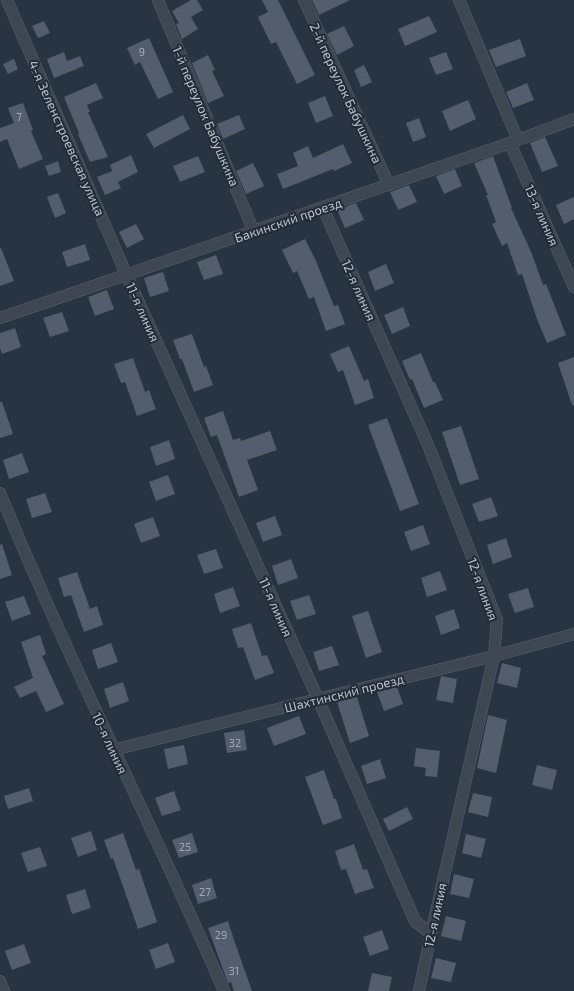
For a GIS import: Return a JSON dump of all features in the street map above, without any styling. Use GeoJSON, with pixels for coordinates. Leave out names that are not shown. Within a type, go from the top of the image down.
{"type":"FeatureCollection","features":[{"type":"Feature","properties":{"kind":"street","name":"4-я Зеленстроевская улица"},"geometry":{"type":"LineString","coordinates":[[7,0],[127,276]]}},
{"type":"Feature","properties":{"kind":"street","name":"1-й переулок Бабушкина"},"geometry":{"type":"LineString","coordinates":[[158,0],[254,232]]}},
{"type":"Feature","properties":{"kind":"street","name":"2-й переулок Бабушкина"},"geometry":{"type":"LineString","coordinates":[[304,0],[389,185]]}},
{"type":"Feature","properties":{"kind":"street","name":"13-я линия"},"geometry":{"type":"LineString","coordinates":[[459,0],[514,142],[574,287]]}},
{"type":"Feature","properties":{"kind":"street","name":"Бакинский проезд"},"geometry":{"type":"LineString","coordinates":[[0,318],[127,276],[514,142],[574,119]]}},
{"type":"Feature","properties":{"kind":"street","name":"12-я линия"},"geometry":{"type":"LineString","coordinates":[[323,208],[428,445],[497,620],[494,656],[419,991]]}},
{"type":"Feature","properties":{"kind":"street","name":"11-я линия"},"geometry":{"type":"LineString","coordinates":[[127,276],[318,699],[415,921],[431,934]]}},
{"type":"Feature","properties":{"kind":"street","name":"10-я линия"},"geometry":{"type":"LineString","coordinates":[[0,493],[25,555],[113,750],[190,912],[224,991]]}},
{"type":"Feature","properties":{"kind":"street","name":"Шахтинский проезд"},"geometry":{"type":"LineString","coordinates":[[113,750],[494,656],[574,634]]}},
{"type":"Feature","properties":{"kind":"street"},"geometry":{"type":"LineString","coordinates":[[0,981],[4,991]]}},
{"type":"Feature","properties":{"kind":"building"},"geometry":{"type":"Polygon","coordinates":[[[191,0],[197,0],[203,10],[191,17],[198,29],[182,39],[176,24],[179,23],[172,11],[191,0]]]}},
{"type":"Feature","properties":{"kind":"building"},"geometry":{"type":"Polygon","coordinates":[[[262,0],[278,0],[315,75],[297,84],[276,42],[271,44],[258,17],[268,12],[262,0]]]}},
{"type":"Feature","properties":{"kind":"building"},"geometry":{"type":"Polygon","coordinates":[[[312,0],[350,0],[319,15],[312,0]]]}},
{"type":"Feature","properties":{"kind":"building"},"geometry":{"type":"Polygon","coordinates":[[[429,16],[437,32],[405,46],[398,29],[429,16]]]}},
{"type":"Feature","properties":{"kind":"building"},"geometry":{"type":"Polygon","coordinates":[[[44,21],[50,33],[38,38],[32,26],[44,21]]]}},
{"type":"Feature","properties":{"kind":"building"},"geometry":{"type":"Polygon","coordinates":[[[344,26],[354,46],[337,55],[327,34],[344,26]]]}},
{"type":"Feature","properties":{"kind":"building"},"geometry":{"type":"Polygon","coordinates":[[[149,38],[173,92],[158,99],[140,62],[135,65],[127,48],[149,38]]]}},
{"type":"Feature","properties":{"kind":"building"},"geometry":{"type":"Polygon","coordinates":[[[520,39],[526,56],[496,67],[489,50],[520,39]]]}},
{"type":"Feature","properties":{"kind":"building"},"geometry":{"type":"Polygon","coordinates":[[[64,52],[67,61],[80,56],[84,66],[54,78],[47,59],[64,52]]]}},
{"type":"Feature","properties":{"kind":"building"},"geometry":{"type":"Polygon","coordinates":[[[446,52],[453,69],[436,75],[429,58],[446,52]]]}},
{"type":"Feature","properties":{"kind":"building"},"geometry":{"type":"Polygon","coordinates":[[[208,55],[215,70],[212,71],[224,96],[208,103],[192,63],[208,55]]]}},
{"type":"Feature","properties":{"kind":"building"},"geometry":{"type":"Polygon","coordinates":[[[14,59],[18,69],[8,74],[3,64],[14,59]]]}},
{"type":"Feature","properties":{"kind":"building"},"geometry":{"type":"Polygon","coordinates":[[[364,65],[372,82],[361,87],[354,70],[364,65]]]}},
{"type":"Feature","properties":{"kind":"building"},"geometry":{"type":"Polygon","coordinates":[[[96,83],[103,98],[87,105],[90,112],[88,112],[108,157],[90,162],[64,97],[96,83]]]}},
{"type":"Feature","properties":{"kind":"building"},"geometry":{"type":"Polygon","coordinates":[[[527,83],[534,100],[513,108],[506,92],[527,83]]]}},
{"type":"Feature","properties":{"kind":"building"},"geometry":{"type":"Polygon","coordinates":[[[325,96],[333,116],[316,123],[308,103],[325,96]]]}},
{"type":"Feature","properties":{"kind":"building"},"geometry":{"type":"Polygon","coordinates":[[[468,100],[476,119],[450,131],[442,111],[468,100]]]}},
{"type":"Feature","properties":{"kind":"building"},"geometry":{"type":"Polygon","coordinates":[[[23,103],[33,130],[31,131],[43,159],[19,169],[7,139],[0,142],[0,128],[14,123],[8,108],[23,103]]]}},
{"type":"Feature","properties":{"kind":"building"},"geometry":{"type":"Polygon","coordinates":[[[183,115],[190,129],[154,148],[146,134],[183,115]]]}},
{"type":"Feature","properties":{"kind":"building"},"geometry":{"type":"Polygon","coordinates":[[[239,115],[245,129],[223,139],[217,124],[239,115]]]}},
{"type":"Feature","properties":{"kind":"building"},"geometry":{"type":"Polygon","coordinates":[[[419,118],[426,137],[413,142],[406,123],[419,118]]]}},
{"type":"Feature","properties":{"kind":"building"},"geometry":{"type":"Polygon","coordinates":[[[545,137],[558,166],[542,172],[530,143],[545,137]]]}},
{"type":"Feature","properties":{"kind":"building"},"geometry":{"type":"Polygon","coordinates":[[[343,144],[352,163],[283,189],[277,174],[298,166],[293,153],[308,146],[313,158],[343,144]]]}},
{"type":"Feature","properties":{"kind":"building"},"geometry":{"type":"Polygon","coordinates":[[[131,155],[138,172],[118,182],[121,188],[105,195],[97,177],[112,171],[110,165],[131,155]]]}},
{"type":"Feature","properties":{"kind":"building"},"geometry":{"type":"Polygon","coordinates":[[[198,156],[205,172],[180,182],[173,166],[198,156]]]}},
{"type":"Feature","properties":{"kind":"building"},"geometry":{"type":"Polygon","coordinates":[[[493,156],[511,208],[532,254],[543,285],[546,284],[566,335],[547,343],[537,319],[522,274],[518,275],[507,243],[502,246],[492,224],[496,222],[486,195],[488,195],[474,163],[493,156]]]}},
{"type":"Feature","properties":{"kind":"building"},"geometry":{"type":"Polygon","coordinates":[[[58,161],[61,172],[49,176],[45,166],[58,161]]]}},
{"type":"Feature","properties":{"kind":"building"},"geometry":{"type":"Polygon","coordinates":[[[253,163],[264,186],[246,194],[236,171],[253,163]]]}},
{"type":"Feature","properties":{"kind":"building"},"geometry":{"type":"Polygon","coordinates":[[[455,169],[462,186],[444,194],[436,176],[455,169]]]}},
{"type":"Feature","properties":{"kind":"building"},"geometry":{"type":"Polygon","coordinates":[[[409,185],[417,202],[398,210],[390,192],[409,185]]]}},
{"type":"Feature","properties":{"kind":"building"},"geometry":{"type":"Polygon","coordinates":[[[58,193],[66,213],[55,218],[47,197],[58,193]]]}},
{"type":"Feature","properties":{"kind":"building"},"geometry":{"type":"Polygon","coordinates":[[[574,197],[574,219],[564,224],[556,205],[574,197]]]}},
{"type":"Feature","properties":{"kind":"building"},"geometry":{"type":"Polygon","coordinates":[[[356,203],[364,220],[345,228],[337,210],[356,203]]]}},
{"type":"Feature","properties":{"kind":"building"},"geometry":{"type":"Polygon","coordinates":[[[136,224],[144,239],[127,248],[119,232],[136,224]]]}},
{"type":"Feature","properties":{"kind":"building"},"geometry":{"type":"Polygon","coordinates":[[[305,239],[316,261],[334,306],[338,305],[345,324],[326,331],[314,297],[309,299],[297,271],[293,273],[282,250],[305,239]]]}},
{"type":"Feature","properties":{"kind":"building"},"geometry":{"type":"Polygon","coordinates":[[[85,244],[90,260],[67,267],[62,252],[85,244]]]}},
{"type":"Feature","properties":{"kind":"building"},"geometry":{"type":"Polygon","coordinates":[[[0,248],[14,281],[0,286],[0,248]]]}},
{"type":"Feature","properties":{"kind":"building"},"geometry":{"type":"Polygon","coordinates":[[[216,255],[223,274],[204,280],[197,262],[216,255]]]}},
{"type":"Feature","properties":{"kind":"building"},"geometry":{"type":"Polygon","coordinates":[[[386,264],[394,283],[375,291],[368,272],[386,264]]]}},
{"type":"Feature","properties":{"kind":"building"},"geometry":{"type":"Polygon","coordinates":[[[163,272],[169,291],[150,297],[144,278],[163,272]]]}},
{"type":"Feature","properties":{"kind":"building"},"geometry":{"type":"Polygon","coordinates":[[[107,290],[114,309],[95,316],[88,297],[107,290]]]}},
{"type":"Feature","properties":{"kind":"building"},"geometry":{"type":"Polygon","coordinates":[[[403,307],[410,326],[392,334],[384,315],[403,307]]]}},
{"type":"Feature","properties":{"kind":"building"},"geometry":{"type":"Polygon","coordinates":[[[62,312],[69,331],[50,337],[43,318],[62,312]]]}},
{"type":"Feature","properties":{"kind":"building"},"geometry":{"type":"Polygon","coordinates":[[[15,328],[21,347],[2,354],[0,348],[0,333],[15,328]]]}},
{"type":"Feature","properties":{"kind":"building"},"geometry":{"type":"Polygon","coordinates":[[[192,334],[204,367],[206,366],[213,385],[194,392],[182,359],[180,359],[173,340],[192,334]]]}},
{"type":"Feature","properties":{"kind":"building"},"geometry":{"type":"Polygon","coordinates":[[[349,346],[364,381],[368,379],[374,398],[355,405],[343,370],[338,372],[330,354],[349,346]]]}},
{"type":"Feature","properties":{"kind":"building"},"geometry":{"type":"Polygon","coordinates":[[[421,353],[433,382],[435,382],[443,400],[424,408],[412,379],[410,380],[402,361],[421,353]]]}},
{"type":"Feature","properties":{"kind":"building"},"geometry":{"type":"Polygon","coordinates":[[[574,357],[574,405],[572,405],[558,363],[574,357]]]}},
{"type":"Feature","properties":{"kind":"building"},"geometry":{"type":"Polygon","coordinates":[[[133,358],[145,392],[149,390],[156,409],[137,416],[125,382],[121,383],[114,364],[133,358]]]}},
{"type":"Feature","properties":{"kind":"building"},"geometry":{"type":"Polygon","coordinates":[[[0,402],[2,402],[13,434],[0,438],[0,402]]]}},
{"type":"Feature","properties":{"kind":"building"},"geometry":{"type":"Polygon","coordinates":[[[223,411],[233,440],[240,438],[241,441],[270,431],[277,450],[247,460],[258,490],[239,497],[217,435],[211,437],[204,418],[223,411]]]}},
{"type":"Feature","properties":{"kind":"building"},"geometry":{"type":"Polygon","coordinates":[[[387,418],[419,504],[400,511],[368,425],[387,418]]]}},
{"type":"Feature","properties":{"kind":"building"},"geometry":{"type":"Polygon","coordinates":[[[461,426],[479,479],[460,485],[442,432],[461,426]]]}},
{"type":"Feature","properties":{"kind":"building"},"geometry":{"type":"Polygon","coordinates":[[[169,440],[175,459],[156,466],[150,447],[169,440]]]}},
{"type":"Feature","properties":{"kind":"building"},"geometry":{"type":"Polygon","coordinates":[[[22,453],[29,472],[9,479],[3,460],[22,453]]]}},
{"type":"Feature","properties":{"kind":"building"},"geometry":{"type":"Polygon","coordinates":[[[168,475],[175,494],[156,501],[149,482],[168,475]]]}},
{"type":"Feature","properties":{"kind":"building"},"geometry":{"type":"Polygon","coordinates":[[[45,493],[52,512],[32,518],[26,499],[45,493]]]}},
{"type":"Feature","properties":{"kind":"building"},"geometry":{"type":"Polygon","coordinates":[[[491,497],[498,516],[479,522],[472,504],[491,497]]]}},
{"type":"Feature","properties":{"kind":"building"},"geometry":{"type":"Polygon","coordinates":[[[275,516],[282,535],[263,542],[256,523],[275,516]]]}},
{"type":"Feature","properties":{"kind":"building"},"geometry":{"type":"Polygon","coordinates":[[[153,517],[160,536],[141,543],[134,524],[153,517]]]}},
{"type":"Feature","properties":{"kind":"building"},"geometry":{"type":"Polygon","coordinates":[[[423,525],[430,544],[411,551],[404,532],[423,525]]]}},
{"type":"Feature","properties":{"kind":"building"},"geometry":{"type":"Polygon","coordinates":[[[506,538],[512,557],[493,564],[487,545],[506,538]]]}},
{"type":"Feature","properties":{"kind":"building"},"geometry":{"type":"Polygon","coordinates":[[[2,544],[12,575],[0,579],[0,545],[2,544]]]}},
{"type":"Feature","properties":{"kind":"building"},"geometry":{"type":"Polygon","coordinates":[[[216,549],[223,568],[204,574],[197,555],[216,549]]]}},
{"type":"Feature","properties":{"kind":"building"},"geometry":{"type":"Polygon","coordinates":[[[291,559],[298,578],[278,585],[272,566],[291,559]]]}},
{"type":"Feature","properties":{"kind":"building"},"geometry":{"type":"Polygon","coordinates":[[[440,571],[447,590],[427,597],[421,578],[440,571]]]}},
{"type":"Feature","properties":{"kind":"building"},"geometry":{"type":"Polygon","coordinates":[[[77,572],[90,609],[97,606],[103,625],[84,632],[71,595],[64,597],[58,578],[77,572]]]}},
{"type":"Feature","properties":{"kind":"building"},"geometry":{"type":"Polygon","coordinates":[[[233,587],[240,606],[220,613],[214,594],[233,587]]]}},
{"type":"Feature","properties":{"kind":"building"},"geometry":{"type":"Polygon","coordinates":[[[528,588],[534,607],[515,613],[508,594],[528,588]]]}},
{"type":"Feature","properties":{"kind":"building"},"geometry":{"type":"Polygon","coordinates":[[[309,595],[316,614],[297,620],[290,601],[309,595]]]}},
{"type":"Feature","properties":{"kind":"building"},"geometry":{"type":"Polygon","coordinates":[[[24,596],[31,614],[12,621],[5,602],[24,596]]]}},
{"type":"Feature","properties":{"kind":"building"},"geometry":{"type":"Polygon","coordinates":[[[454,609],[460,628],[441,635],[435,616],[454,609]]]}},
{"type":"Feature","properties":{"kind":"building"},"geometry":{"type":"Polygon","coordinates":[[[368,611],[382,652],[366,658],[352,616],[368,611]]]}},
{"type":"Feature","properties":{"kind":"building"},"geometry":{"type":"Polygon","coordinates":[[[251,623],[262,656],[267,655],[274,673],[255,680],[243,647],[238,648],[232,629],[251,623]]]}},
{"type":"Feature","properties":{"kind":"building"},"geometry":{"type":"Polygon","coordinates":[[[40,635],[46,654],[42,656],[64,704],[46,712],[36,691],[20,698],[14,687],[33,678],[21,642],[40,635]]]}},
{"type":"Feature","properties":{"kind":"building"},"geometry":{"type":"Polygon","coordinates":[[[111,643],[118,662],[98,669],[92,650],[111,643]]]}},
{"type":"Feature","properties":{"kind":"building"},"geometry":{"type":"Polygon","coordinates":[[[332,646],[339,665],[319,671],[313,652],[332,646]]]}},
{"type":"Feature","properties":{"kind":"building"},"geometry":{"type":"Polygon","coordinates":[[[502,663],[521,668],[517,688],[497,683],[502,663]]]}},
{"type":"Feature","properties":{"kind":"building"},"geometry":{"type":"Polygon","coordinates":[[[441,676],[457,679],[453,703],[436,700],[441,676]]]}},
{"type":"Feature","properties":{"kind":"building"},"geometry":{"type":"Polygon","coordinates":[[[123,682],[129,701],[110,708],[104,689],[123,682]]]}},
{"type":"Feature","properties":{"kind":"building"},"geometry":{"type":"Polygon","coordinates":[[[397,687],[403,704],[384,711],[377,692],[397,687]]]}},
{"type":"Feature","properties":{"kind":"building"},"geometry":{"type":"Polygon","coordinates":[[[357,697],[369,736],[350,743],[337,702],[357,697]]]}},
{"type":"Feature","properties":{"kind":"building"},"geometry":{"type":"Polygon","coordinates":[[[488,715],[507,720],[496,773],[477,768],[488,715]]]}},
{"type":"Feature","properties":{"kind":"building"},"geometry":{"type":"Polygon","coordinates":[[[299,716],[306,734],[274,746],[267,728],[299,716]]]}},
{"type":"Feature","properties":{"kind":"building"},"geometry":{"type":"Polygon","coordinates":[[[244,730],[247,750],[227,753],[224,733],[244,730]]]}},
{"type":"Feature","properties":{"kind":"building"},"geometry":{"type":"Polygon","coordinates":[[[184,745],[188,764],[168,769],[164,749],[184,745]]]}},
{"type":"Feature","properties":{"kind":"building"},"geometry":{"type":"Polygon","coordinates":[[[416,748],[440,751],[437,777],[425,776],[426,768],[414,766],[416,748]]]}},
{"type":"Feature","properties":{"kind":"building"},"geometry":{"type":"Polygon","coordinates":[[[380,759],[386,778],[367,784],[361,766],[380,759]]]}},
{"type":"Feature","properties":{"kind":"building"},"geometry":{"type":"Polygon","coordinates":[[[537,765],[557,770],[552,790],[532,785],[537,765]]]}},
{"type":"Feature","properties":{"kind":"building"},"geometry":{"type":"Polygon","coordinates":[[[324,770],[342,818],[323,825],[305,777],[324,770]]]}},
{"type":"Feature","properties":{"kind":"building"},"geometry":{"type":"Polygon","coordinates":[[[29,788],[33,801],[8,809],[4,796],[29,788]]]}},
{"type":"Feature","properties":{"kind":"building"},"geometry":{"type":"Polygon","coordinates":[[[174,791],[181,810],[162,816],[155,798],[174,791]]]}},
{"type":"Feature","properties":{"kind":"building"},"geometry":{"type":"Polygon","coordinates":[[[473,793],[492,797],[488,817],[468,812],[473,793]]]}},
{"type":"Feature","properties":{"kind":"building"},"geometry":{"type":"Polygon","coordinates":[[[407,807],[413,819],[389,831],[383,819],[407,807]]]}},
{"type":"Feature","properties":{"kind":"building"},"geometry":{"type":"Polygon","coordinates":[[[91,831],[97,850],[78,857],[71,838],[91,831]]]}},
{"type":"Feature","properties":{"kind":"building"},"geometry":{"type":"Polygon","coordinates":[[[123,833],[136,870],[139,869],[157,922],[138,929],[113,858],[111,859],[104,840],[123,833]]]}},
{"type":"Feature","properties":{"kind":"building"},"geometry":{"type":"Polygon","coordinates":[[[192,833],[198,852],[179,858],[172,840],[192,833]]]}},
{"type":"Feature","properties":{"kind":"building"},"geometry":{"type":"Polygon","coordinates":[[[466,834],[486,839],[481,858],[462,853],[466,834]]]}},
{"type":"Feature","properties":{"kind":"building"},"geometry":{"type":"Polygon","coordinates":[[[354,844],[363,870],[367,869],[374,888],[355,894],[346,869],[341,870],[335,851],[354,844]]]}},
{"type":"Feature","properties":{"kind":"building"},"geometry":{"type":"Polygon","coordinates":[[[40,847],[47,866],[28,872],[21,853],[40,847]]]}},
{"type":"Feature","properties":{"kind":"building"},"geometry":{"type":"Polygon","coordinates":[[[454,874],[474,879],[469,898],[450,894],[454,874]]]}},
{"type":"Feature","properties":{"kind":"building"},"geometry":{"type":"Polygon","coordinates":[[[211,878],[217,898],[198,904],[192,885],[211,878]]]}},
{"type":"Feature","properties":{"kind":"building"},"geometry":{"type":"Polygon","coordinates":[[[85,889],[91,908],[72,914],[66,895],[85,889]]]}},
{"type":"Feature","properties":{"kind":"building"},"geometry":{"type":"Polygon","coordinates":[[[446,916],[466,921],[461,941],[441,936],[446,916]]]}},
{"type":"Feature","properties":{"kind":"building"},"geometry":{"type":"Polygon","coordinates":[[[228,921],[252,991],[234,991],[231,982],[228,983],[208,928],[228,921]]]}},
{"type":"Feature","properties":{"kind":"building"},"geometry":{"type":"Polygon","coordinates":[[[382,930],[389,949],[370,956],[363,937],[382,930]]]}},
{"type":"Feature","properties":{"kind":"building"},"geometry":{"type":"Polygon","coordinates":[[[168,943],[175,962],[156,969],[149,950],[168,943]]]}},
{"type":"Feature","properties":{"kind":"building"},"geometry":{"type":"Polygon","coordinates":[[[24,944],[31,963],[12,970],[5,951],[24,944]]]}},
{"type":"Feature","properties":{"kind":"building"},"geometry":{"type":"Polygon","coordinates":[[[436,958],[456,963],[451,982],[431,978],[436,958]]]}},
{"type":"Feature","properties":{"kind":"building"},"geometry":{"type":"Polygon","coordinates":[[[372,973],[392,977],[389,991],[368,991],[372,973]]]}}]}
